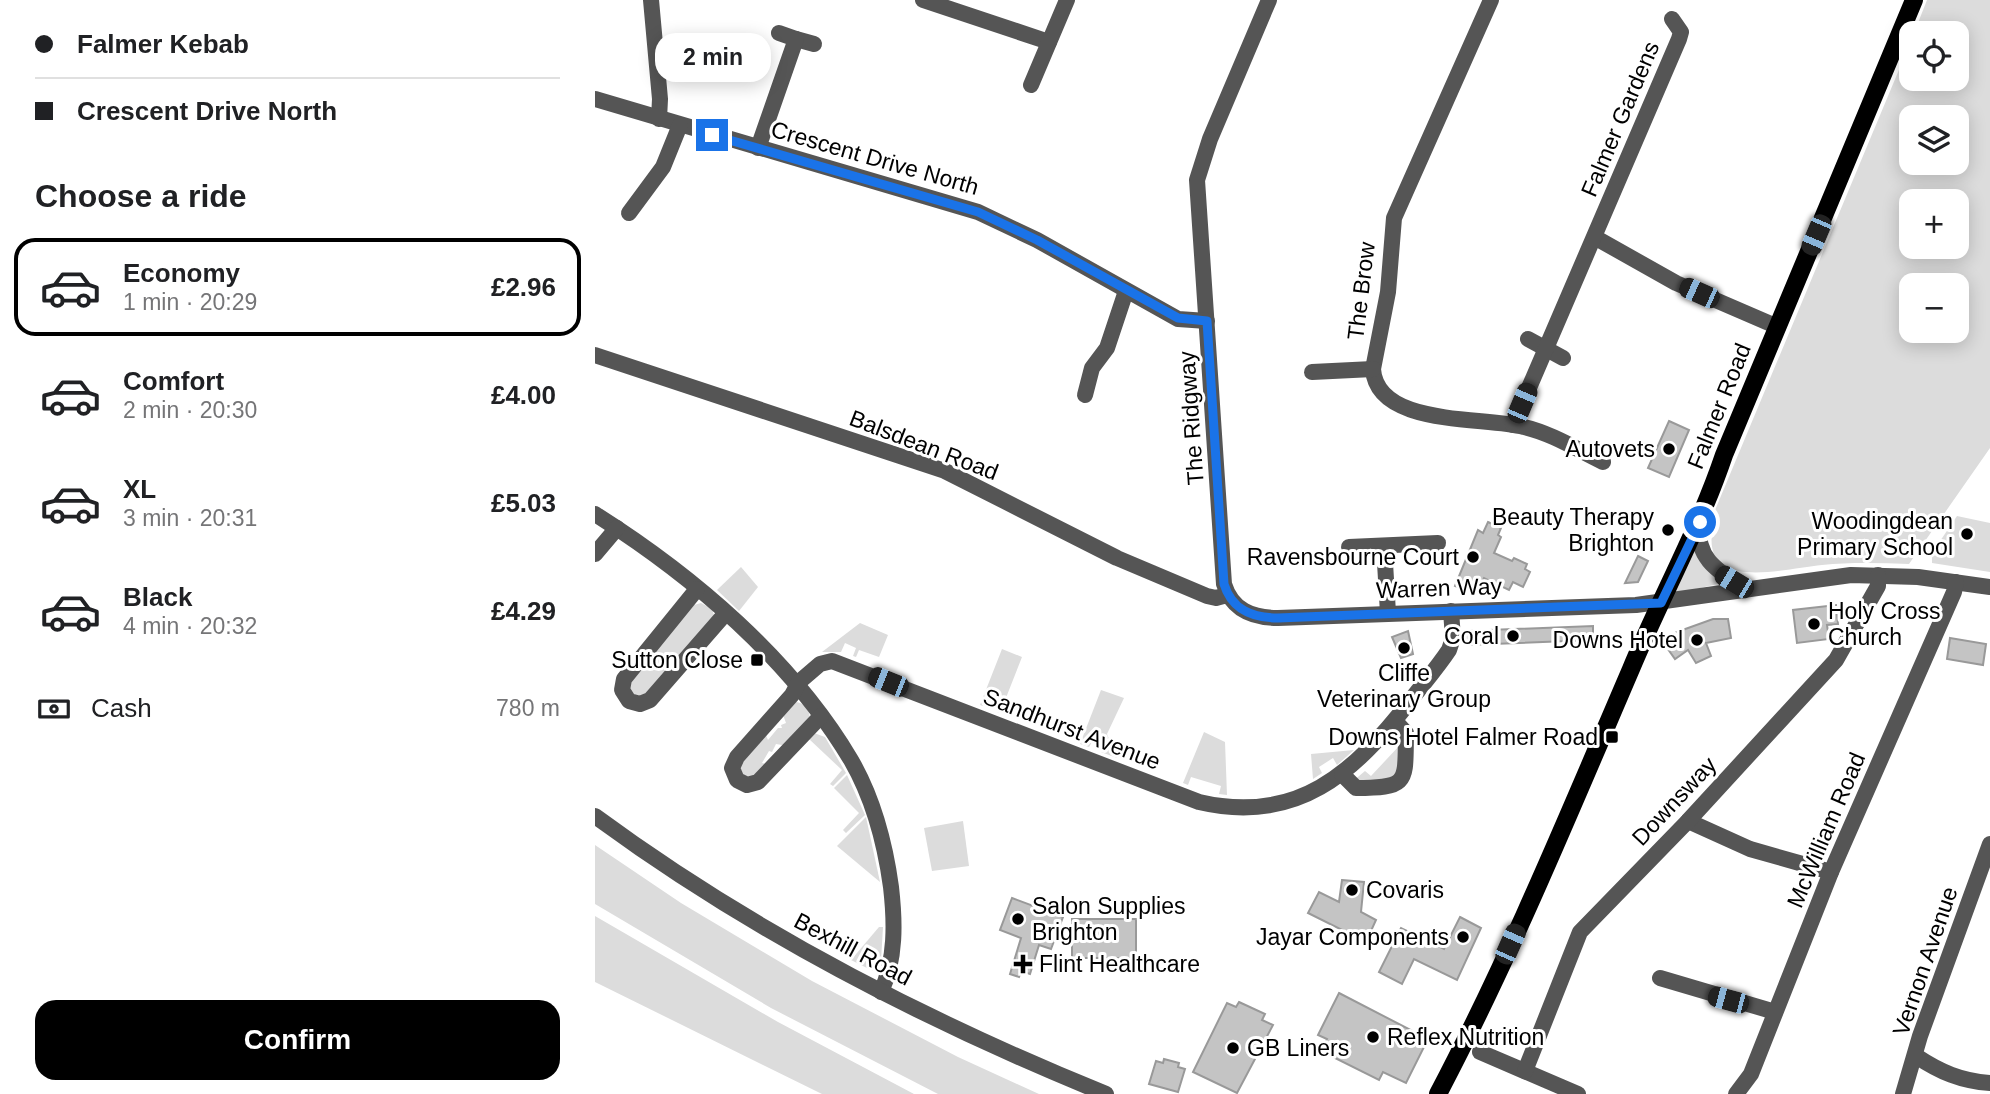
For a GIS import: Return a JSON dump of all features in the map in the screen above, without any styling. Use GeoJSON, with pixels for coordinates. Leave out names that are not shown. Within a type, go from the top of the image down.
{"type":"FeatureCollection","features":[{"type":"Feature","properties":{"kind":"main road","name":"Falmer Road"},"geometry":{"type":"LineString","coordinates":[[1438,1094],[1488,993],[1661,603],[1699,525],[1724,456],[1914,0]]}},
{"type":"Feature","properties":{"kind":"street"},"geometry":{"type":"LineString","coordinates":[[650,0],[660,99],[659,118]]}},
{"type":"Feature","properties":{"kind":"street"},"geometry":{"type":"LineString","coordinates":[[923,0],[1049,42]]}},
{"type":"Feature","properties":{"kind":"street"},"geometry":{"type":"LineString","coordinates":[[1031,85],[1067,0]]}},
{"type":"Feature","properties":{"kind":"street","name":"The Brow"},"geometry":{"type":"LineString","coordinates":[[1491,0],[1394,218],[1388,292],[1373,369],[1380,390],[1398,405],[1425,413],[1533,430],[1587,446],[1603,462]]}},
{"type":"Feature","properties":{"kind":"street","name":"The Ridgway"},"geometry":{"type":"LineString","coordinates":[[1227,595],[1223,578],[1197,180],[1265,1]]}},
{"type":"Feature","properties":{"kind":"street","name":"Falmer Gardens"},"geometry":{"type":"LineString","coordinates":[[1513,425],[1681,36],[1672,19]]}},
{"type":"Feature","properties":{"kind":"street"},"geometry":{"type":"LineString","coordinates":[[779,33],[814,44]]}},
{"type":"Feature","properties":{"kind":"street"},"geometry":{"type":"LineString","coordinates":[[758,148],[796,38]]}},
{"type":"Feature","properties":{"kind":"street","name":"Crescent Drive North"},"geometry":{"type":"LineString","coordinates":[[595,99],[978,212],[1037,240],[1178,318],[1207,321]]}},
{"type":"Feature","properties":{"kind":"street"},"geometry":{"type":"LineString","coordinates":[[638,207],[663,167],[680,125]]}},
{"type":"Feature","properties":{"kind":"street"},"geometry":{"type":"LineString","coordinates":[[1596,238],[1676,283],[1778,327]]}},
{"type":"Feature","properties":{"kind":"street"},"geometry":{"type":"LineString","coordinates":[[1091,387],[1092,368],[1107,348],[1126,291]]}},
{"type":"Feature","properties":{"kind":"street"},"geometry":{"type":"LineString","coordinates":[[1528,339],[1563,358]]}},
{"type":"Feature","properties":{"kind":"street","name":"Balsdean Road"},"geometry":{"type":"LineString","coordinates":[[595,355],[945,471],[1150,573],[1207,596],[1216,598],[1227,595]]}},
{"type":"Feature","properties":{"kind":"street"},"geometry":{"type":"LineString","coordinates":[[1312,372],[1373,369]]}},
{"type":"Feature","properties":{"kind":"street"},"geometry":{"type":"LineString","coordinates":[[595,514],[697,589],[762,648],[821,716],[852,762],[882,839],[893,918],[890,967],[881,992]]}},
{"type":"Feature","properties":{"kind":"street"},"geometry":{"type":"LineString","coordinates":[[1699,525],[1699,542],[1707,560],[1745,589]]}},
{"type":"Feature","properties":{"kind":"street"},"geometry":{"type":"LineString","coordinates":[[595,554],[617,528]]}},
{"type":"Feature","properties":{"kind":"street"},"geometry":{"type":"LineString","coordinates":[[1349,547],[1438,542]]}},
{"type":"Feature","properties":{"kind":"street"},"geometry":{"type":"LineString","coordinates":[[1384,546],[1388,612]]}},
{"type":"Feature","properties":{"kind":"street","name":"Warren Way"},"geometry":{"type":"LineString","coordinates":[[1227,595],[1244,612],[1268,618],[1661,603],[1814,579],[1878,575],[1990,587]]}},
{"type":"Feature","properties":{"kind":"street","name":"Downsway"},"geometry":{"type":"LineString","coordinates":[[1524,1071],[1579,934],[1688,821],[1836,660],[1878,586],[1878,575]]}},
{"type":"Feature","properties":{"kind":"street","name":"McWilliam Road"},"geometry":{"type":"LineString","coordinates":[[1737,1094],[1751,1074],[1831,872],[1956,582]]}},
{"type":"Feature","properties":{"kind":"street"},"geometry":{"type":"LineString","coordinates":[[697,589],[624,679],[622,690],[629,701],[640,704],[650,700],[725,614]]}},
{"type":"Feature","properties":{"kind":"street","name":"Sandhurst Avenue"},"geometry":{"type":"LineString","coordinates":[[821,716],[759,782],[748,785],[737,780],[732,768],[735,758],[792,695],[796,686],[820,664],[836,662],[1199,802],[1220,806],[1255,806],[1285,801],[1310,793],[1342,774],[1365,755],[1395,721],[1449,650],[1453,638],[1451,611]]}},
{"type":"Feature","properties":{"kind":"street"},"geometry":{"type":"LineString","coordinates":[[1342,774],[1356,788],[1392,786],[1401,780],[1405,770],[1406,733],[1395,721]]}},
{"type":"Feature","properties":{"kind":"street","name":"Bexhill Road"},"geometry":{"type":"LineString","coordinates":[[595,816],[710,894],[881,992],[1002,1050],[1106,1094]]}},
{"type":"Feature","properties":{"kind":"street"},"geometry":{"type":"LineString","coordinates":[[1688,821],[1750,849],[1831,872]]}},
{"type":"Feature","properties":{"kind":"street","name":"Vernon Avenue"},"geometry":{"type":"LineString","coordinates":[[1903,1094],[1920,1036],[1990,844]]}},
{"type":"Feature","properties":{"kind":"street"},"geometry":{"type":"LineString","coordinates":[[1660,978],[1775,1012]]}},
{"type":"Feature","properties":{"kind":"street"},"geometry":{"type":"LineString","coordinates":[[1480,1052],[1579,1094]]}},
{"type":"Feature","properties":{"kind":"street"},"geometry":{"type":"LineString","coordinates":[[1916,1056],[1938,1070],[1961,1079],[1990,1083]]}},
{"type":"Feature","properties":{"kind":"shaded area"},"geometry":{"type":"Polygon","coordinates":[[[1927,0],[1990,0],[1990,448],[1909,564],[1844,563],[1764,572],[1728,568],[1717,558],[1712,542],[1715,518],[1713,515],[1899,70],[1899,91],[1969,91],[1969,21],[1919,21],[1927,0]]]}},
{"type":"Feature","properties":{"kind":"shaded area","name":"Woodingdean Primary School"},"geometry":{"type":"Polygon","coordinates":[[[1957,516],[1990,523],[1990,572],[1932,563],[1932,553],[1957,516]]]}},
{"type":"Feature","properties":{"kind":"shaded area"},"geometry":{"type":"Polygon","coordinates":[[[1692,548],[1722,583],[1674,594],[1692,548]]]}},
{"type":"Feature","properties":{"kind":"shaded area"},"geometry":{"type":"Polygon","coordinates":[[[741,567],[758,587],[739,611],[717,590],[741,567]]]}},
{"type":"Feature","properties":{"kind":"shaded area"},"geometry":{"type":"Polygon","coordinates":[[[701,603],[712,609],[714,615],[645,699],[635,700],[627,682],[694,605],[701,603]]]}},
{"type":"Feature","properties":{"kind":"shaded area"},"geometry":{"type":"Polygon","coordinates":[[[860,623],[888,635],[879,657],[859,650],[856,657],[853,656],[856,648],[845,643],[841,652],[822,652],[860,623]]]}},
{"type":"Feature","properties":{"kind":"shaded area"},"geometry":{"type":"Polygon","coordinates":[[[1002,649],[1022,657],[1000,713],[997,712],[1000,705],[986,699],[983,706],[980,705],[1002,649]]]}},
{"type":"Feature","properties":{"kind":"shaded area"},"geometry":{"type":"Polygon","coordinates":[[[1101,690],[1124,698],[1107,734],[1117,758],[1101,752],[1104,744],[1093,740],[1089,747],[1080,744],[1101,690]]]}},
{"type":"Feature","properties":{"kind":"shaded area"},"geometry":{"type":"Polygon","coordinates":[[[794,702],[806,707],[810,720],[788,746],[776,744],[772,752],[769,751],[762,763],[771,765],[761,777],[744,779],[739,763],[765,733],[768,740],[778,728],[782,728],[781,725],[786,723],[782,712],[794,702]]]}},
{"type":"Feature","properties":{"kind":"shaded area"},"geometry":{"type":"Polygon","coordinates":[[[1401,730],[1400,779],[1352,782],[1365,771],[1371,776],[1400,745],[1394,739],[1401,730]]]}},
{"type":"Feature","properties":{"kind":"shaded area"},"geometry":{"type":"Polygon","coordinates":[[[1204,732],[1225,742],[1227,795],[1219,794],[1221,786],[1191,777],[1188,785],[1183,783],[1204,732]]]}},
{"type":"Feature","properties":{"kind":"shaded area"},"geometry":{"type":"Polygon","coordinates":[[[814,733],[825,737],[846,773],[833,786],[830,784],[842,770],[809,739],[814,733]]]}},
{"type":"Feature","properties":{"kind":"shaded area"},"geometry":{"type":"Polygon","coordinates":[[[1354,750],[1337,765],[1333,758],[1319,767],[1322,773],[1313,779],[1311,754],[1354,750]]]}},
{"type":"Feature","properties":{"kind":"shaded area"},"geometry":{"type":"Polygon","coordinates":[[[847,775],[865,815],[846,833],[843,830],[859,813],[834,788],[847,775]]]}},
{"type":"Feature","properties":{"kind":"shaded area"},"geometry":{"type":"Polygon","coordinates":[[[866,817],[880,882],[837,846],[866,817]]]}},
{"type":"Feature","properties":{"kind":"shaded area"},"geometry":{"type":"Polygon","coordinates":[[[963,821],[969,866],[932,871],[924,828],[963,821]]]}},
{"type":"Feature","properties":{"kind":"shaded area"},"geometry":{"type":"Polygon","coordinates":[[[595,845],[681,903],[812,981],[958,1057],[1039,1094],[938,1094],[771,1008],[595,904],[595,845]]]}},
{"type":"Feature","properties":{"kind":"shaded area"},"geometry":{"type":"Polygon","coordinates":[[[595,916],[778,1022],[914,1094],[822,1094],[595,982],[595,916]]]}},
{"type":"Feature","properties":{"kind":"shaded area"},"geometry":{"type":"Polygon","coordinates":[[[879,927],[883,927],[881,961],[878,969],[873,971],[851,960],[879,927]]]}},
{"type":"Feature","properties":{"kind":"building","name":"Autovets"},"geometry":{"type":"Polygon","coordinates":[[[1669,421],[1689,430],[1669,477],[1648,468],[1669,421]]]}},
{"type":"Feature","properties":{"kind":"building","name":"Ravensbourne Court"},"geometry":{"type":"Polygon","coordinates":[[[1488,522],[1501,528],[1498,535],[1501,537],[1494,553],[1527,564],[1525,569],[1530,572],[1523,587],[1513,582],[1509,590],[1484,578],[1479,590],[1474,588],[1472,593],[1455,586],[1478,530],[1483,533],[1488,522]]]}},
{"type":"Feature","properties":{"kind":"building"},"geometry":{"type":"Polygon","coordinates":[[[1638,556],[1648,561],[1638,582],[1625,583],[1638,556]]]}},
{"type":"Feature","properties":{"kind":"building","name":"Holy Cross Church"},"geometry":{"type":"Polygon","coordinates":[[[1836,605],[1838,624],[1827,625],[1829,639],[1797,643],[1793,610],[1836,605]]]}},
{"type":"Feature","properties":{"kind":"building","name":"Downs Hotel"},"geometry":{"type":"Polygon","coordinates":[[[1713,619],[1728,619],[1731,638],[1706,643],[1711,656],[1696,663],[1688,650],[1675,659],[1665,645],[1679,634],[1677,632],[1713,619]]]}},
{"type":"Feature","properties":{"kind":"building"},"geometry":{"type":"Polygon","coordinates":[[[1593,626],[1593,640],[1466,645],[1465,631],[1593,626]]]}},
{"type":"Feature","properties":{"kind":"building","name":"Cliffe Veterinary Group"},"geometry":{"type":"Polygon","coordinates":[[[1408,631],[1413,654],[1401,658],[1392,637],[1408,631]]]}},
{"type":"Feature","properties":{"kind":"building"},"geometry":{"type":"Polygon","coordinates":[[[1950,638],[1986,644],[1983,665],[1947,659],[1950,638]]]}},
{"type":"Feature","properties":{"kind":"building"},"geometry":{"type":"Polygon","coordinates":[[[1342,880],[1364,882],[1361,912],[1376,920],[1366,942],[1308,913],[1319,892],[1339,902],[1342,880]]]}},
{"type":"Feature","properties":{"kind":"building"},"geometry":{"type":"Polygon","coordinates":[[[1012,898],[1063,917],[1051,949],[1039,945],[1030,974],[1021,971],[1019,977],[1010,974],[1021,938],[1000,930],[1012,898]]]}},
{"type":"Feature","properties":{"kind":"building"},"geometry":{"type":"Polygon","coordinates":[[[1460,917],[1481,928],[1457,980],[1414,959],[1402,984],[1379,972],[1401,928],[1444,949],[1460,917]]]}},
{"type":"Feature","properties":{"kind":"building"},"geometry":{"type":"Polygon","coordinates":[[[1072,919],[1136,919],[1136,958],[1072,958],[1072,919]]]}},
{"type":"Feature","properties":{"kind":"building","name":"Reflex Nutrition"},"geometry":{"type":"Polygon","coordinates":[[[1339,993],[1428,1039],[1406,1083],[1383,1072],[1379,1080],[1321,1051],[1327,1039],[1318,1035],[1339,993]]]}},
{"type":"Feature","properties":{"kind":"building","name":"GB Liners"},"geometry":{"type":"Polygon","coordinates":[[[1239,1002],[1265,1014],[1262,1020],[1273,1025],[1237,1093],[1193,1072],[1227,1003],[1236,1007],[1239,1002]]]}},
{"type":"Feature","properties":{"kind":"building"},"geometry":{"type":"Polygon","coordinates":[[[1164,1059],[1179,1063],[1178,1067],[1185,1069],[1178,1092],[1149,1084],[1156,1061],[1163,1063],[1164,1059]]]}},
{"type":"Feature","properties":{"kind":"place","name":"Autovets"},"geometry":{"type":"Point","coordinates":[1669,449]}},
{"type":"Feature","properties":{"kind":"place","name":"Beauty Therapy Brighton"},"geometry":{"type":"Point","coordinates":[1668,530]}},
{"type":"Feature","properties":{"kind":"place","name":"Woodingdean Primary School"},"geometry":{"type":"Point","coordinates":[1967,534]}},
{"type":"Feature","properties":{"kind":"place","name":"Ravensbourne Court"},"geometry":{"type":"Point","coordinates":[1473,557]}},
{"type":"Feature","properties":{"kind":"place","name":"Holy Cross Church"},"geometry":{"type":"Point","coordinates":[1814,624]}},
{"type":"Feature","properties":{"kind":"place","name":"Coral"},"geometry":{"type":"Point","coordinates":[1513,636]}},
{"type":"Feature","properties":{"kind":"place","name":"Downs Hotel"},"geometry":{"type":"Point","coordinates":[1697,640]}},
{"type":"Feature","properties":{"kind":"place","name":"Cliffe Veterinary Group"},"geometry":{"type":"Point","coordinates":[1404,648]}},
{"type":"Feature","properties":{"kind":"place","name":"Sutton Close"},"geometry":{"type":"Point","coordinates":[757,660]}},
{"type":"Feature","properties":{"kind":"place","name":"Downs Hotel Falmer Road"},"geometry":{"type":"Point","coordinates":[1612,737]}},
{"type":"Feature","properties":{"kind":"place","name":"Covaris"},"geometry":{"type":"Point","coordinates":[1352,890]}},
{"type":"Feature","properties":{"kind":"place","name":"Salon Supplies Brighton"},"geometry":{"type":"Point","coordinates":[1018,919]}},
{"type":"Feature","properties":{"kind":"place","name":"Jayar Components"},"geometry":{"type":"Point","coordinates":[1463,937]}},
{"type":"Feature","properties":{"kind":"place","name":"Flint Healthcare"},"geometry":{"type":"Point","coordinates":[1023,964]}},
{"type":"Feature","properties":{"kind":"place","name":"Reflex Nutrition"},"geometry":{"type":"Point","coordinates":[1373,1037]}},
{"type":"Feature","properties":{"kind":"place","name":"GB Liners"},"geometry":{"type":"Point","coordinates":[1233,1048]}},
{"type":"Feature","properties":{"kind":"route"},"geometry":{"type":"LineString","coordinates":[[712,135],[978,212],[1037,240],[1178,318],[1207,321],[1224,584],[1231,601],[1251,615],[1278,618],[1661,603],[1700,522]]}}]}
